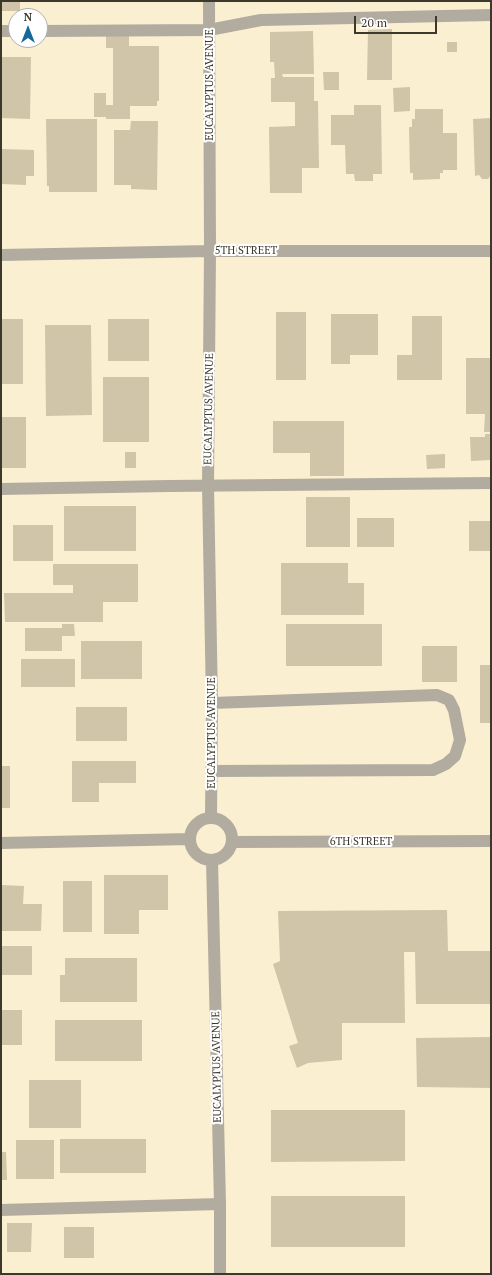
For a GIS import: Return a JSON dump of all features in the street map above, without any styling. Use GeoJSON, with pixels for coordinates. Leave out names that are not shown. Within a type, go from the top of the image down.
{"type":"FeatureCollection","features":[{"type":"Feature","properties":{"kind":"street","name":"EUCALYPTUS AVENUE"},"geometry":{"type":"LineString","coordinates":[[209,1],[210,250],[208,486],[212,703],[211,818]]}},
{"type":"Feature","properties":{"kind":"street"},"geometry":{"type":"LineString","coordinates":[[48,31],[209,30],[262,20],[491,15]]}},
{"type":"Feature","properties":{"kind":"street","name":"5TH STREET"},"geometry":{"type":"LineString","coordinates":[[1,255],[210,250],[491,250]]}},
{"type":"Feature","properties":{"kind":"street"},"geometry":{"type":"LineString","coordinates":[[1,490],[491,483]]}},
{"type":"Feature","properties":{"kind":"street"},"geometry":{"type":"LineString","coordinates":[[212,703],[436,695],[449,700],[454,710],[460,740],[455,756],[446,764],[434,770],[212,771]]}},
{"type":"Feature","properties":{"kind":"street"},"geometry":{"type":"LineString","coordinates":[[211,818],[218,820],[229,828],[232,835],[232,842],[230,849],[225,855],[212,860],[205,860],[194,852],[190,840],[191,833],[198,822],[211,818]]}},
{"type":"Feature","properties":{"kind":"street"},"geometry":{"type":"LineString","coordinates":[[1,843],[190,840]]}},
{"type":"Feature","properties":{"kind":"street","name":"6TH STREET"},"geometry":{"type":"LineString","coordinates":[[232,842],[491,841]]}},
{"type":"Feature","properties":{"kind":"street","name":"EUCALYPTUS AVENUE"},"geometry":{"type":"LineString","coordinates":[[212,860],[220,1204],[220,1274]]}},
{"type":"Feature","properties":{"kind":"street"},"geometry":{"type":"LineString","coordinates":[[1,1210],[220,1204]]}},
{"type":"Feature","properties":{"kind":"building"},"geometry":{"type":"Polygon","coordinates":[[[1,1],[20,1],[20,8],[8,8],[8,11],[1,11],[1,1]]]}},
{"type":"Feature","properties":{"kind":"building"},"geometry":{"type":"Polygon","coordinates":[[[392,29],[392,80],[367,80],[368,30],[392,29]]]}},
{"type":"Feature","properties":{"kind":"building"},"geometry":{"type":"Polygon","coordinates":[[[313,31],[314,74],[282,74],[283,77],[314,77],[314,101],[318,101],[319,168],[302,168],[302,193],[270,193],[269,127],[295,126],[295,102],[271,102],[271,78],[275,78],[274,62],[270,62],[270,32],[313,31]]]}},
{"type":"Feature","properties":{"kind":"building"},"geometry":{"type":"Polygon","coordinates":[[[106,34],[129,34],[129,46],[159,46],[159,101],[157,101],[157,106],[130,106],[130,119],[106,119],[106,117],[94,117],[94,93],[106,93],[106,105],[113,105],[113,48],[106,48],[106,34]]]}},
{"type":"Feature","properties":{"kind":"building"},"geometry":{"type":"Polygon","coordinates":[[[447,42],[457,42],[457,52],[447,52],[447,42]]]}},
{"type":"Feature","properties":{"kind":"building"},"geometry":{"type":"Polygon","coordinates":[[[1,57],[31,57],[30,119],[1,118],[1,57]]]}},
{"type":"Feature","properties":{"kind":"building"},"geometry":{"type":"Polygon","coordinates":[[[323,72],[339,72],[339,90],[324,90],[323,72]]]}},
{"type":"Feature","properties":{"kind":"building"},"geometry":{"type":"Polygon","coordinates":[[[410,87],[410,111],[394,112],[393,88],[410,87]]]}},
{"type":"Feature","properties":{"kind":"building"},"geometry":{"type":"Polygon","coordinates":[[[354,105],[381,105],[382,174],[373,174],[373,181],[355,181],[354,174],[346,174],[345,145],[331,145],[331,115],[354,115],[354,105]]]}},
{"type":"Feature","properties":{"kind":"building"},"geometry":{"type":"Polygon","coordinates":[[[415,109],[443,109],[443,133],[457,133],[457,170],[443,170],[443,173],[440,173],[440,179],[413,180],[413,173],[410,173],[409,127],[412,127],[412,119],[415,119],[415,109]]]}},
{"type":"Feature","properties":{"kind":"building"},"geometry":{"type":"Polygon","coordinates":[[[491,118],[491,175],[488,179],[482,179],[479,175],[475,176],[473,119],[491,118]]]}},
{"type":"Feature","properties":{"kind":"building"},"geometry":{"type":"Polygon","coordinates":[[[46,119],[97,119],[97,192],[49,192],[49,186],[47,186],[46,119]]]}},
{"type":"Feature","properties":{"kind":"building"},"geometry":{"type":"Polygon","coordinates":[[[131,121],[158,121],[157,190],[131,189],[131,185],[114,185],[114,130],[130,130],[131,121]]]}},
{"type":"Feature","properties":{"kind":"building"},"geometry":{"type":"Polygon","coordinates":[[[1,149],[34,150],[34,176],[26,176],[26,185],[1,184],[1,149]]]}},
{"type":"Feature","properties":{"kind":"building"},"geometry":{"type":"Polygon","coordinates":[[[276,312],[306,312],[306,380],[276,380],[276,312]]]}},
{"type":"Feature","properties":{"kind":"building"},"geometry":{"type":"Polygon","coordinates":[[[331,314],[378,314],[378,355],[350,355],[350,364],[331,364],[331,314]]]}},
{"type":"Feature","properties":{"kind":"building"},"geometry":{"type":"Polygon","coordinates":[[[412,316],[442,316],[442,380],[397,380],[397,355],[412,355],[412,316]]]}},
{"type":"Feature","properties":{"kind":"building"},"geometry":{"type":"Polygon","coordinates":[[[1,319],[23,319],[23,384],[1,384],[1,319]]]}},
{"type":"Feature","properties":{"kind":"building"},"geometry":{"type":"Polygon","coordinates":[[[108,319],[149,319],[149,361],[108,361],[108,319]]]}},
{"type":"Feature","properties":{"kind":"building"},"geometry":{"type":"Polygon","coordinates":[[[45,325],[91,325],[92,415],[46,416],[45,325]]]}},
{"type":"Feature","properties":{"kind":"building"},"geometry":{"type":"Polygon","coordinates":[[[466,358],[491,358],[491,432],[484,432],[485,414],[466,414],[466,358]]]}},
{"type":"Feature","properties":{"kind":"building"},"geometry":{"type":"Polygon","coordinates":[[[103,377],[149,377],[149,442],[103,442],[103,377]]]}},
{"type":"Feature","properties":{"kind":"building"},"geometry":{"type":"Polygon","coordinates":[[[1,417],[26,417],[26,468],[1,468],[1,417]]]}},
{"type":"Feature","properties":{"kind":"building"},"geometry":{"type":"Polygon","coordinates":[[[273,421],[344,421],[344,476],[310,476],[310,453],[273,453],[273,421]]]}},
{"type":"Feature","properties":{"kind":"building"},"geometry":{"type":"Polygon","coordinates":[[[485,434],[491,434],[491,460],[471,461],[470,437],[485,437],[485,434]]]}},
{"type":"Feature","properties":{"kind":"building"},"geometry":{"type":"Polygon","coordinates":[[[125,452],[136,452],[136,468],[125,468],[125,452]]]}},
{"type":"Feature","properties":{"kind":"building"},"geometry":{"type":"Polygon","coordinates":[[[445,454],[445,468],[427,469],[426,455],[445,454]]]}},
{"type":"Feature","properties":{"kind":"building"},"geometry":{"type":"Polygon","coordinates":[[[306,497],[350,497],[350,547],[306,547],[306,497]]]}},
{"type":"Feature","properties":{"kind":"building"},"geometry":{"type":"Polygon","coordinates":[[[64,506],[136,506],[136,551],[64,551],[64,506]]]}},
{"type":"Feature","properties":{"kind":"building"},"geometry":{"type":"Polygon","coordinates":[[[357,518],[394,518],[394,547],[357,547],[357,518]]]}},
{"type":"Feature","properties":{"kind":"building"},"geometry":{"type":"Polygon","coordinates":[[[469,521],[491,521],[491,551],[469,551],[469,521]]]}},
{"type":"Feature","properties":{"kind":"building"},"geometry":{"type":"Polygon","coordinates":[[[13,525],[53,525],[53,561],[13,561],[13,525]]]}},
{"type":"Feature","properties":{"kind":"building"},"geometry":{"type":"Polygon","coordinates":[[[281,563],[348,563],[348,583],[364,583],[364,615],[281,615],[281,563]]]}},
{"type":"Feature","properties":{"kind":"building"},"geometry":{"type":"Polygon","coordinates":[[[53,564],[138,564],[138,602],[103,602],[103,622],[5,622],[4,593],[73,593],[73,585],[53,585],[53,564]]]}},
{"type":"Feature","properties":{"kind":"building"},"geometry":{"type":"Polygon","coordinates":[[[62,624],[74,624],[75,636],[62,636],[62,651],[25,651],[25,628],[62,628],[62,624]]]}},
{"type":"Feature","properties":{"kind":"building"},"geometry":{"type":"Polygon","coordinates":[[[286,624],[382,624],[382,666],[286,666],[286,624]]]}},
{"type":"Feature","properties":{"kind":"building"},"geometry":{"type":"Polygon","coordinates":[[[81,641],[142,641],[142,679],[81,679],[81,641]]]}},
{"type":"Feature","properties":{"kind":"building"},"geometry":{"type":"Polygon","coordinates":[[[422,646],[457,646],[457,682],[422,682],[422,646]]]}},
{"type":"Feature","properties":{"kind":"building"},"geometry":{"type":"Polygon","coordinates":[[[21,659],[75,659],[75,687],[21,687],[21,659]]]}},
{"type":"Feature","properties":{"kind":"building"},"geometry":{"type":"Polygon","coordinates":[[[480,665],[491,665],[491,723],[480,723],[480,665]]]}},
{"type":"Feature","properties":{"kind":"building"},"geometry":{"type":"Polygon","coordinates":[[[76,707],[127,707],[127,741],[76,741],[76,707]]]}},
{"type":"Feature","properties":{"kind":"building"},"geometry":{"type":"Polygon","coordinates":[[[72,761],[136,761],[136,783],[99,783],[99,802],[72,802],[72,761]]]}},
{"type":"Feature","properties":{"kind":"building"},"geometry":{"type":"Polygon","coordinates":[[[1,766],[10,766],[10,808],[1,808],[1,766]]]}},
{"type":"Feature","properties":{"kind":"building"},"geometry":{"type":"Polygon","coordinates":[[[104,875],[168,875],[168,910],[139,910],[139,934],[104,934],[104,875]]]}},
{"type":"Feature","properties":{"kind":"building"},"geometry":{"type":"Polygon","coordinates":[[[63,881],[92,881],[92,932],[63,932],[63,881]]]}},
{"type":"Feature","properties":{"kind":"building"},"geometry":{"type":"Polygon","coordinates":[[[1,885],[24,886],[23,904],[42,904],[41,931],[1,931],[1,885]]]}},
{"type":"Feature","properties":{"kind":"building"},"geometry":{"type":"Polygon","coordinates":[[[447,910],[448,951],[491,951],[491,1004],[416,1004],[415,952],[404,952],[405,1023],[342,1023],[342,1060],[308,1063],[297,1068],[289,1046],[298,1043],[273,964],[280,961],[278,911],[447,910]]]}},
{"type":"Feature","properties":{"kind":"building"},"geometry":{"type":"Polygon","coordinates":[[[1,946],[32,946],[32,975],[1,975],[1,946]]]}},
{"type":"Feature","properties":{"kind":"building"},"geometry":{"type":"Polygon","coordinates":[[[65,958],[137,958],[137,1002],[60,1002],[60,975],[65,975],[65,958]]]}},
{"type":"Feature","properties":{"kind":"building"},"geometry":{"type":"Polygon","coordinates":[[[1,1010],[22,1010],[22,1045],[1,1045],[1,1010]]]}},
{"type":"Feature","properties":{"kind":"building"},"geometry":{"type":"Polygon","coordinates":[[[55,1020],[142,1020],[142,1061],[55,1061],[55,1020]]]}},
{"type":"Feature","properties":{"kind":"building"},"geometry":{"type":"Polygon","coordinates":[[[491,1037],[491,1088],[417,1087],[416,1038],[491,1037]]]}},
{"type":"Feature","properties":{"kind":"building"},"geometry":{"type":"Polygon","coordinates":[[[29,1080],[81,1080],[81,1128],[29,1128],[29,1080]]]}},
{"type":"Feature","properties":{"kind":"building"},"geometry":{"type":"Polygon","coordinates":[[[271,1110],[405,1110],[405,1161],[271,1162],[271,1110]]]}},
{"type":"Feature","properties":{"kind":"building"},"geometry":{"type":"Polygon","coordinates":[[[60,1139],[146,1139],[146,1173],[60,1173],[60,1139]]]}},
{"type":"Feature","properties":{"kind":"building"},"geometry":{"type":"Polygon","coordinates":[[[16,1140],[54,1140],[54,1179],[16,1179],[16,1140]]]}},
{"type":"Feature","properties":{"kind":"building"},"geometry":{"type":"Polygon","coordinates":[[[1,1152],[6,1152],[7,1180],[1,1180],[1,1152]]]}},
{"type":"Feature","properties":{"kind":"building"},"geometry":{"type":"Polygon","coordinates":[[[271,1196],[405,1196],[405,1247],[271,1247],[271,1196]]]}},
{"type":"Feature","properties":{"kind":"building"},"geometry":{"type":"Polygon","coordinates":[[[7,1223],[32,1223],[31,1252],[7,1252],[7,1223]]]}},
{"type":"Feature","properties":{"kind":"building"},"geometry":{"type":"Polygon","coordinates":[[[64,1227],[94,1227],[94,1258],[64,1258],[64,1227]]]}}]}
